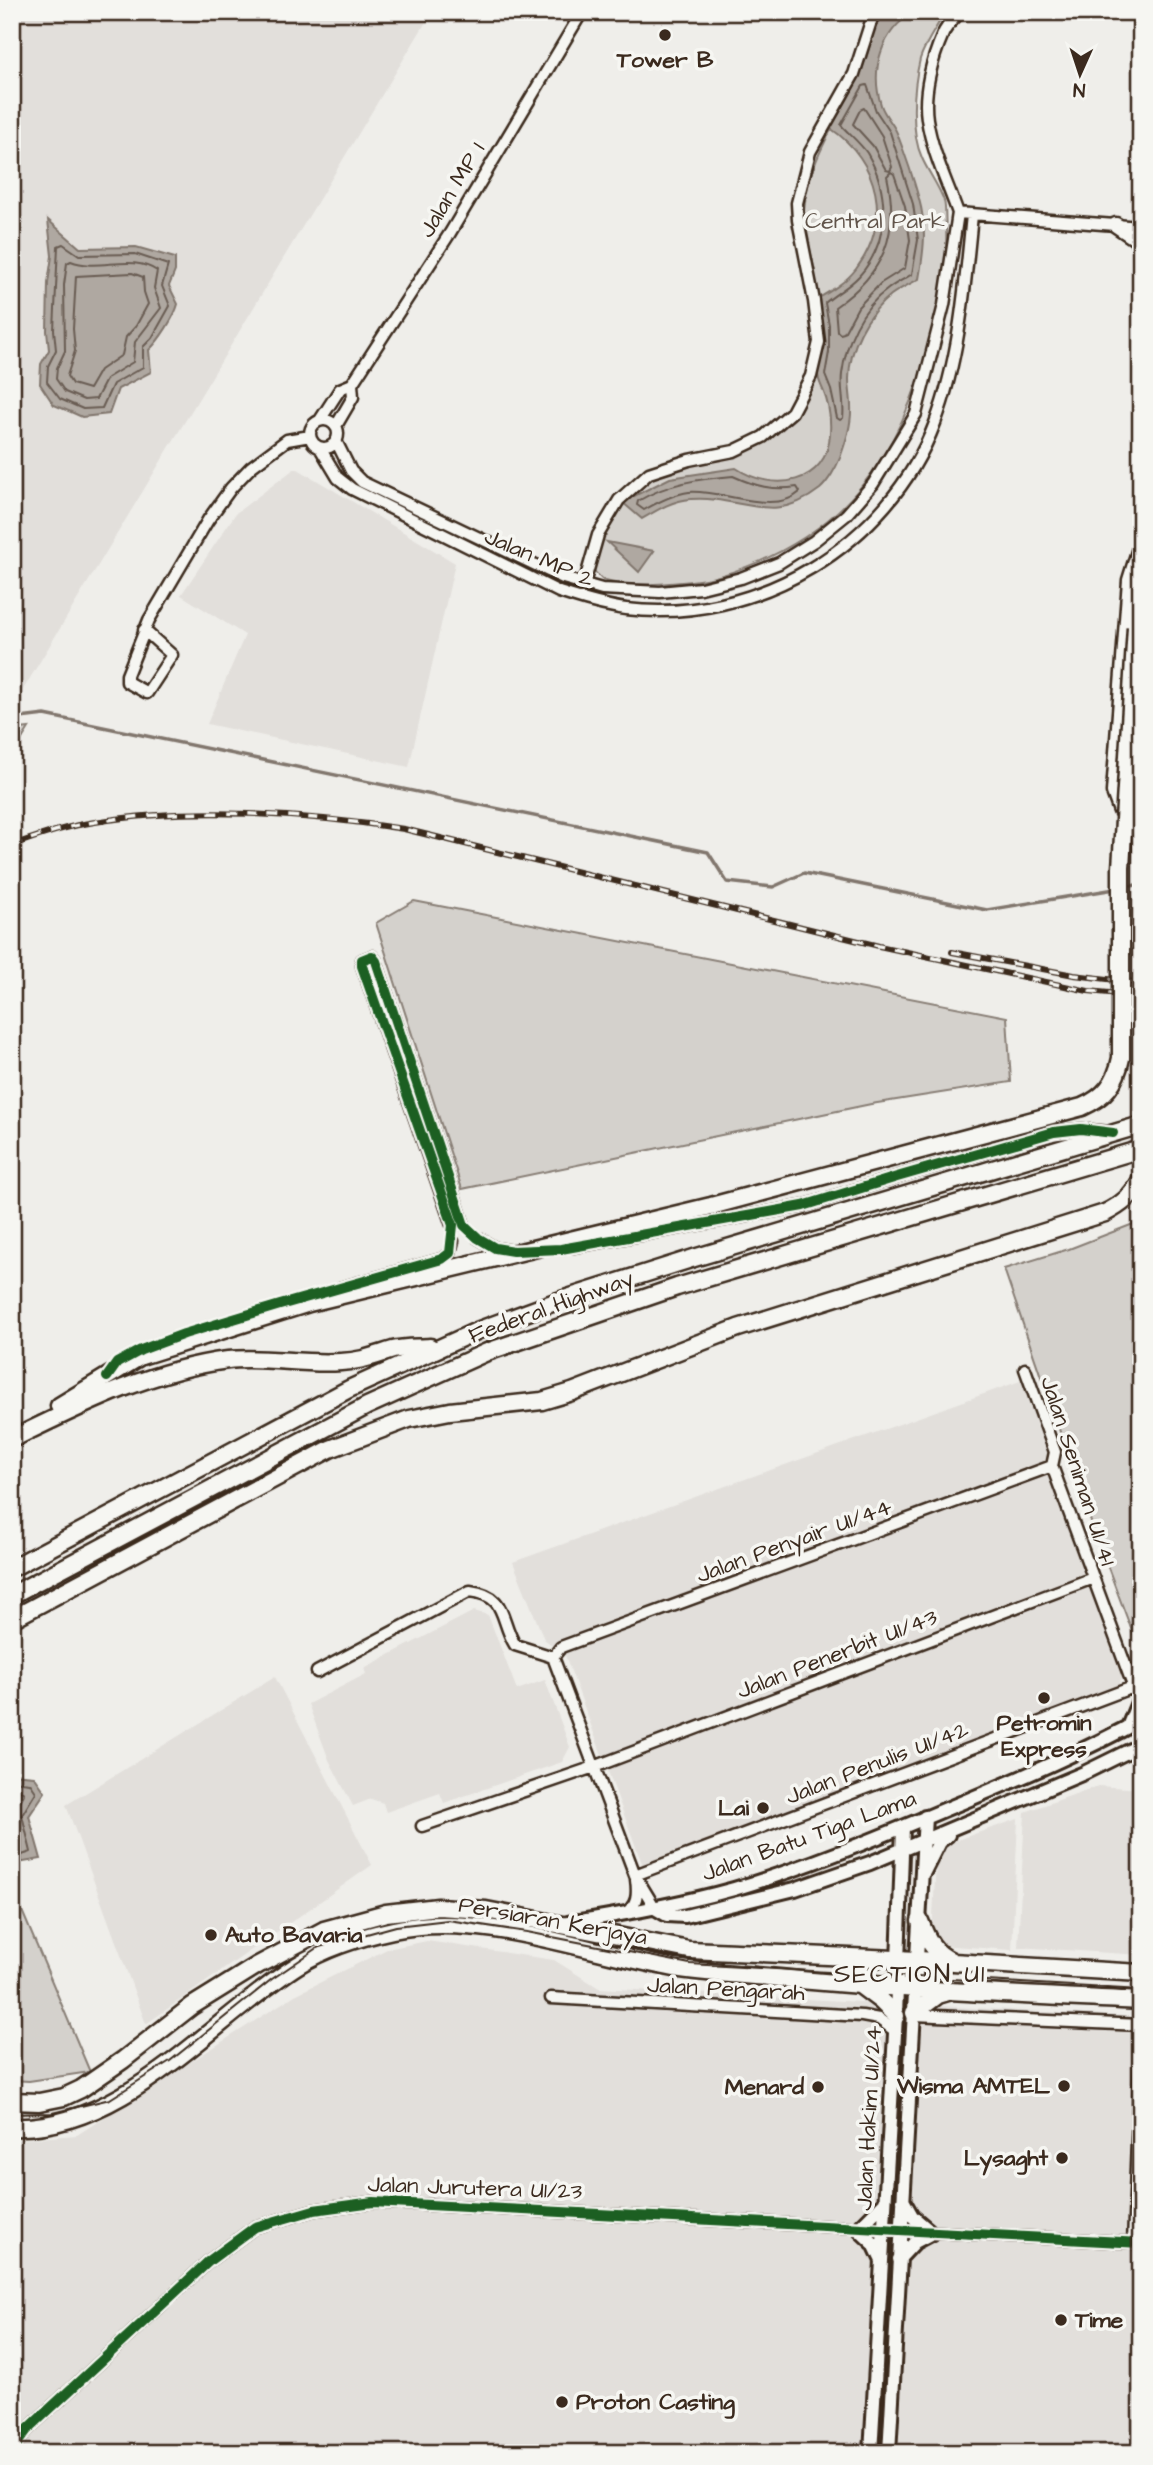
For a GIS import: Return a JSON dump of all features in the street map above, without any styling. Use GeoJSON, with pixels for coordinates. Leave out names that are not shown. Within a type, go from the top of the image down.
{"type":"FeatureCollection","features":[{"type":"Feature","properties":{"kind":"main road"},"geometry":{"type":"LineString","coordinates":[[1116,225],[1141,242]]}},
{"type":"Feature","properties":{"kind":"main road"},"geometry":{"type":"LineString","coordinates":[[1141,545],[1130,580],[1114,792],[1115,801],[1121,811],[1128,815],[1141,815]]}},
{"type":"Feature","properties":{"kind":"main road"},"geometry":{"type":"LineString","coordinates":[[12,1437],[141,1356],[309,1303],[758,1194],[1082,1107],[1097,1100],[1109,1089],[1118,1074],[1121,1058],[1121,882],[1141,560]]}},
{"type":"Feature","properties":{"kind":"main road","name":"Federal Highway"},"geometry":{"type":"LineString","coordinates":[[12,1568],[349,1389],[439,1346],[580,1294],[1141,1125]]}},
{"type":"Feature","properties":{"kind":"main road","name":"Federal Highway"},"geometry":{"type":"LineString","coordinates":[[12,1595],[368,1406],[487,1352],[677,1287],[1141,1149]]}},
{"type":"Feature","properties":{"kind":"main road"},"geometry":{"type":"LineString","coordinates":[[12,1619],[330,1449],[409,1419],[450,1411],[542,1401],[572,1392],[738,1328],[1105,1213],[1121,1205],[1141,1180]]}},
{"type":"Feature","properties":{"kind":"main road"},"geometry":{"type":"LineString","coordinates":[[12,1437],[112,1391],[196,1366],[230,1360],[271,1359],[336,1363],[365,1360],[395,1349],[439,1346]]}},
{"type":"Feature","properties":{"kind":"main road","name":"Persiaran Kerjaya"},"geometry":{"type":"LineString","coordinates":[[12,2101],[39,2102],[81,2089],[192,2006],[278,1953],[324,1930],[386,1913],[438,1907],[486,1910],[689,1950],[1141,1973]]}},
{"type":"Feature","properties":{"kind":"main road"},"geometry":{"type":"LineString","coordinates":[[920,1921],[927,1940],[939,1955],[955,1962]]}},
{"type":"Feature","properties":{"kind":"main road","name":"Persiaran Kerjaya"},"geometry":{"type":"LineString","coordinates":[[12,2127],[54,2124],[97,2107],[140,2085],[298,1965],[337,1945],[395,1929],[448,1925],[492,1930],[680,1968],[860,1986],[1141,2001]]}},
{"type":"Feature","properties":{"kind":"main road"},"geometry":{"type":"LineString","coordinates":[[860,1986],[881,2001],[896,2023]]}},
{"type":"Feature","properties":{"kind":"main road"},"geometry":{"type":"LineString","coordinates":[[914,2014],[937,1995],[950,1992]]}},
{"type":"Feature","properties":{"kind":"street","name":"Jalan MP 1"},"geometry":{"type":"LineString","coordinates":[[320,420],[340,389],[352,384],[450,233],[582,12]]}},
{"type":"Feature","properties":{"kind":"street"},"geometry":{"type":"LineString","coordinates":[[579,583],[598,535],[619,500],[649,473],[689,460],[734,451],[763,437],[792,412],[811,376],[819,342],[797,203],[810,152],[854,74],[874,12]]}},
{"type":"Feature","properties":{"kind":"street","name":"Jalan MP 2"},"geometry":{"type":"LineString","coordinates":[[337,441],[351,471],[362,482],[579,583],[624,592],[701,588],[741,578],[791,556],[814,541],[846,515],[873,484],[916,414],[944,305],[958,213],[937,158],[927,118],[927,92],[931,70],[944,32],[960,12]]}},
{"type":"Feature","properties":{"kind":"street"},"geometry":{"type":"LineString","coordinates":[[958,213],[1141,227]]}},
{"type":"Feature","properties":{"kind":"street","name":"Jalan MP 2"},"geometry":{"type":"LineString","coordinates":[[320,448],[338,478],[352,489],[559,592],[625,609],[660,610],[705,607],[747,597],[787,581],[823,561],[856,537],[884,508],[911,471],[934,424],[950,372],[960,321],[972,215]]}},
{"type":"Feature","properties":{"kind":"street","name":"Jalan MP 1"},"geometry":{"type":"LineString","coordinates":[[336,426],[353,397],[352,384]]}},
{"type":"Feature","properties":{"kind":"street"},"geometry":{"type":"LineString","coordinates":[[320,420],[329,420],[336,426],[338,433],[337,441],[326,448],[320,448],[312,442],[310,436],[312,426],[320,420]]}},
{"type":"Feature","properties":{"kind":"street"},"geometry":{"type":"LineString","coordinates":[[144,630],[172,655],[147,693],[127,682],[126,678],[144,630],[208,520],[231,488],[251,467],[287,440],[310,436]]}},
{"type":"Feature","properties":{"kind":"street"},"geometry":{"type":"LineString","coordinates":[[453,1228],[362,965],[362,960],[368,956],[372,956],[376,961],[464,1225]]}},
{"type":"Feature","properties":{"kind":"street"},"geometry":{"type":"LineString","coordinates":[[478,1238],[495,1248],[513,1251],[561,1249],[803,1206],[1054,1132],[1081,1129],[1113,1133]]}},
{"type":"Feature","properties":{"kind":"street"},"geometry":{"type":"LineString","coordinates":[[107,1377],[117,1363],[141,1350],[184,1334],[442,1259],[450,1253],[453,1241]]}},
{"type":"Feature","properties":{"kind":"street","name":"Jalan Seniman U1/41"},"geometry":{"type":"LineString","coordinates":[[1025,1368],[1055,1452],[1052,1466],[1139,1695]]}},
{"type":"Feature","properties":{"kind":"street","name":"Jalan Penyair U1/44"},"geometry":{"type":"LineString","coordinates":[[553,1657],[561,1647],[1052,1466]]}},
{"type":"Feature","properties":{"kind":"street","name":"Jalan Penerbit U1/43"},"geometry":{"type":"LineString","coordinates":[[422,1826],[594,1767],[1093,1578]]}},
{"type":"Feature","properties":{"kind":"street"},"geometry":{"type":"LineString","coordinates":[[317,1672],[470,1591],[486,1593],[496,1601],[515,1645],[553,1657],[635,1875],[638,1891],[636,1901],[624,1914]]}},
{"type":"Feature","properties":{"kind":"street"},"geometry":{"type":"LineString","coordinates":[[1128,1727],[1139,1695]]}},
{"type":"Feature","properties":{"kind":"street","name":"Jalan Penulis U1/42"},"geometry":{"type":"LineString","coordinates":[[635,1875],[1139,1695]]}},
{"type":"Feature","properties":{"kind":"street","name":"Jalan Batu Tiga Lama"},"geometry":{"type":"LineString","coordinates":[[655,1908],[735,1888],[813,1862],[903,1827],[1094,1744],[1141,1720]]}},
{"type":"Feature","properties":{"kind":"street","name":"Jalan Batu Tiga Lama"},"geometry":{"type":"LineString","coordinates":[[655,1908],[667,1914],[685,1916],[795,1889],[902,1851],[1084,1773],[1141,1745]]}},
{"type":"Feature","properties":{"kind":"street","name":"Jalan Hakim U1/24"},"geometry":{"type":"LineString","coordinates":[[890,2453],[925,1817]]}},
{"type":"Feature","properties":{"kind":"street","name":"Jalan Hakim U1/24"},"geometry":{"type":"LineString","coordinates":[[871,2453],[896,2023],[903,1827]]}},
{"type":"Feature","properties":{"kind":"street"},"geometry":{"type":"LineString","coordinates":[[923,1874],[939,1842],[957,1828]]}},
{"type":"Feature","properties":{"kind":"street"},"geometry":{"type":"LineString","coordinates":[[870,1863],[889,1863],[896,1870],[901,1885]]}},
{"type":"Feature","properties":{"kind":"street"},"geometry":{"type":"LineString","coordinates":[[564,1924],[655,1908],[635,1875]]}},
{"type":"Feature","properties":{"kind":"street","name":"Jalan Pengarah"},"geometry":{"type":"LineString","coordinates":[[551,1998],[862,2016],[896,2023]]}},
{"type":"Feature","properties":{"kind":"street"},"geometry":{"type":"LineString","coordinates":[[914,2014],[1141,2025]]}},
{"type":"Feature","properties":{"kind":"street"},"geometry":{"type":"LineString","coordinates":[[1137,2243],[1141,2038]]}},
{"type":"Feature","properties":{"kind":"street"},"geometry":{"type":"LineString","coordinates":[[900,2259],[915,2242],[932,2233],[912,2216],[903,2200]]}},
{"type":"Feature","properties":{"kind":"street","name":"Jalan Jurutera U1/23"},"geometry":{"type":"LineString","coordinates":[[12,2450],[27,2430],[209,2261],[256,2227],[314,2210],[373,2202],[1137,2243]]}},
{"type":"Feature","properties":{"kind":"street"},"geometry":{"type":"LineString","coordinates":[[882,2261],[874,2244],[858,2229],[886,2202]]}},
{"type":"Feature","properties":{"kind":"shaded area"},"geometry":{"type":"Polygon","coordinates":[[[12,12],[432,12],[12,704],[12,12]]]}},
{"type":"Feature","properties":{"kind":"shaded area"},"geometry":{"type":"Polygon","coordinates":[[[294,469],[455,563],[409,767],[207,724],[245,635],[181,595],[236,513],[294,469]]]}},
{"type":"Feature","properties":{"kind":"shaded area"},"geometry":{"type":"Polygon","coordinates":[[[1023,1380],[1048,1448],[1048,1476],[1124,1673],[1117,1687],[643,1866],[565,1655],[544,1639],[513,1562],[1023,1380]]]}},
{"type":"Feature","properties":{"kind":"shaded area"},"geometry":{"type":"Polygon","coordinates":[[[474,1611],[488,1615],[517,1690],[545,1680],[570,1747],[562,1762],[444,1803],[440,1793],[386,1812],[383,1803],[371,1799],[353,1806],[329,1760],[308,1704],[366,1674],[364,1668],[474,1611]]]}},
{"type":"Feature","properties":{"kind":"shaded area"},"geometry":{"type":"Polygon","coordinates":[[[275,1677],[372,1865],[146,2024],[66,1805],[275,1677]]]}},
{"type":"Feature","properties":{"kind":"shaded area"},"geometry":{"type":"Polygon","coordinates":[[[1098,1786],[1141,1789],[1141,1955],[1018,1947],[1025,1812],[1098,1786]]]}},
{"type":"Feature","properties":{"kind":"shaded area"},"geometry":{"type":"Polygon","coordinates":[[[1018,1819],[1012,1950],[939,1945],[932,1933],[936,1862],[951,1842],[1018,1819]]]}},
{"type":"Feature","properties":{"kind":"shaded area"},"geometry":{"type":"Polygon","coordinates":[[[427,1941],[554,1960],[599,1988],[1141,2017],[1141,2453],[12,2453],[12,2140],[77,2135],[295,1995],[387,1949],[427,1941]]]}},
{"type":"Feature","properties":{"kind":"green space","name":"Central Park"},"geometry":{"type":"Polygon","coordinates":[[[875,12],[945,12],[920,59],[914,109],[918,147],[945,204],[945,269],[931,336],[903,420],[883,456],[860,488],[832,516],[800,540],[762,560],[719,576],[643,584],[603,580],[592,569],[594,561],[612,515],[627,495],[674,469],[735,454],[759,445],[782,429],[794,416],[812,384],[820,361],[821,327],[815,272],[804,218],[808,184],[828,135],[864,64],[872,39],[875,12]]]}},
{"type":"Feature","properties":{"kind":"green space"},"geometry":{"type":"Polygon","coordinates":[[[29,728],[12,755],[12,730],[29,728]]]}},
{"type":"Feature","properties":{"kind":"green space"},"geometry":{"type":"Polygon","coordinates":[[[414,901],[1007,1017],[1011,1082],[871,1104],[462,1189],[376,923],[414,901]]]}},
{"type":"Feature","properties":{"kind":"green space"},"geometry":{"type":"Polygon","coordinates":[[[1141,1221],[1141,1655],[1092,1525],[1004,1269],[1069,1249],[1141,1221]]]}},
{"type":"Feature","properties":{"kind":"green space"},"geometry":{"type":"Polygon","coordinates":[[[12,1887],[90,2072],[29,2081],[12,2080],[12,1887]]]}},
{"type":"Feature","properties":{"kind":"water"},"geometry":{"type":"Polygon","coordinates":[[[875,12],[914,12],[893,30],[886,41],[881,52],[877,78],[881,105],[897,133],[919,199],[924,229],[923,249],[919,279],[882,303],[867,322],[856,344],[849,379],[851,419],[838,462],[820,489],[803,500],[786,506],[756,507],[709,499],[691,499],[672,503],[642,519],[622,502],[670,478],[736,468],[751,476],[781,482],[809,474],[820,464],[827,450],[830,422],[818,376],[822,340],[817,299],[843,282],[856,269],[868,251],[877,212],[870,174],[847,142],[830,128],[866,58],[875,12]]]}},
{"type":"Feature","properties":{"kind":"water"},"geometry":{"type":"Polygon","coordinates":[[[48,220],[80,248],[136,247],[175,258],[175,271],[169,286],[178,304],[166,328],[149,350],[151,372],[118,389],[109,414],[82,417],[54,405],[40,384],[41,364],[49,350],[48,283],[52,256],[48,220]]]}},
{"type":"Feature","properties":{"kind":"water"},"geometry":{"type":"Polygon","coordinates":[[[607,542],[654,551],[639,572],[607,542]]]}},
{"type":"Feature","properties":{"kind":"water"},"geometry":{"type":"Polygon","coordinates":[[[12,1774],[34,1776],[45,1792],[29,1816],[41,1859],[12,1862],[12,1774]]]}},
{"type":"Feature","properties":{"kind":"waterway"},"geometry":{"type":"LineString","coordinates":[[12,719],[45,715],[708,852],[727,882],[773,887],[804,873],[987,910],[1115,889]]}},
{"type":"Feature","properties":{"kind":"waterway"},"geometry":{"type":"LineString","coordinates":[[1126,887],[1141,884]]}},
{"type":"Feature","properties":{"kind":"tunnel"},"geometry":{"type":"LineString","coordinates":[[464,1225],[478,1238]]}},
{"type":"Feature","properties":{"kind":"tram line"},"geometry":{"type":"LineString","coordinates":[[12,2114],[52,2113],[110,2099],[170,2061],[272,1979],[319,1947],[396,1926],[448,1920],[527,1932],[690,1964],[1141,1990]]}},
{"type":"Feature","properties":{"kind":"railway"},"geometry":{"type":"LineString","coordinates":[[12,845],[85,824],[170,814],[289,816],[367,824],[404,829],[879,946],[1088,991],[1141,996]]}},
{"type":"Feature","properties":{"kind":"railway"},"geometry":{"type":"LineString","coordinates":[[952,952],[1074,975],[1141,983]]}},
{"type":"Feature","properties":{"kind":"cycle path"},"geometry":{"type":"LineString","coordinates":[[107,1377],[117,1363],[141,1350],[184,1334],[442,1259],[450,1253],[453,1225],[362,966],[362,960],[372,956],[376,961],[464,1225],[495,1248],[513,1251],[561,1249],[803,1206],[1054,1132],[1081,1129],[1113,1133]]}},
{"type":"Feature","properties":{"kind":"cycle path"},"geometry":{"type":"LineString","coordinates":[[12,2450],[27,2430],[209,2261],[255,2227],[314,2210],[373,2202],[1141,2243]]}},
{"type":"Feature","properties":{"kind":"place","name":"Tower B"},"geometry":{"type":"Point","coordinates":[665,35]}},
{"type":"Feature","properties":{"kind":"place","name":"Petromin Express"},"geometry":{"type":"Point","coordinates":[1044,1698]}},
{"type":"Feature","properties":{"kind":"place","name":"Lai"},"geometry":{"type":"Point","coordinates":[763,1808]}},
{"type":"Feature","properties":{"kind":"place","name":"Auto Bavaria"},"geometry":{"type":"Point","coordinates":[211,1935]}},
{"type":"Feature","properties":{"kind":"place","name":"Wisma AMTEL"},"geometry":{"type":"Point","coordinates":[1064,2086]}},
{"type":"Feature","properties":{"kind":"place","name":"Menard"},"geometry":{"type":"Point","coordinates":[818,2087]}},
{"type":"Feature","properties":{"kind":"place","name":"Lysaght"},"geometry":{"type":"Point","coordinates":[1062,2158]}},
{"type":"Feature","properties":{"kind":"place","name":"Time"},"geometry":{"type":"Point","coordinates":[1061,2320]}},
{"type":"Feature","properties":{"kind":"place","name":"Proton Casting"},"geometry":{"type":"Point","coordinates":[562,2402]}},
{"type":"Feature","properties":{"kind":"district","name":"SECTION U1"},"geometry":{"type":"Point","coordinates":[910,1974]}}]}
